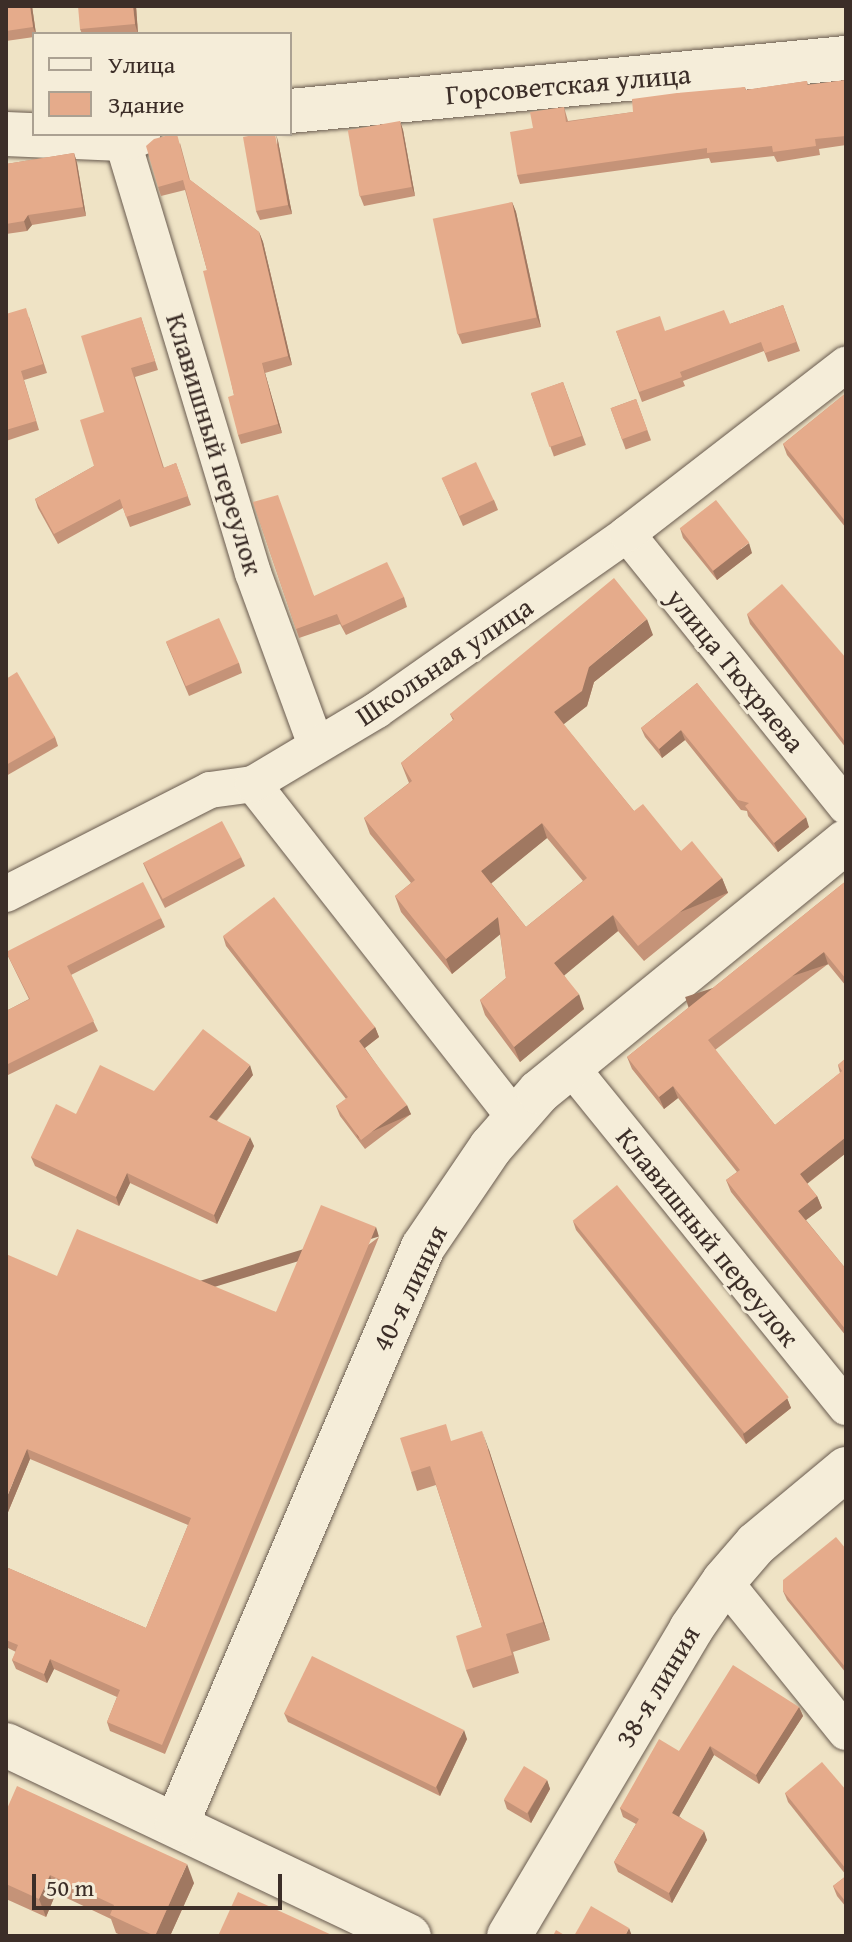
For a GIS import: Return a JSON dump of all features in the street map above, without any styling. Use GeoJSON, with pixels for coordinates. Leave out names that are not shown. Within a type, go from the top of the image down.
{"type":"FeatureCollection","features":[{"type":"Feature","properties":{"kind":"street","name":"Горсоветская улица"},"geometry":{"type":"LineString","coordinates":[[292,111],[846,58]]}},
{"type":"Feature","properties":{"kind":"street"},"geometry":{"type":"LineString","coordinates":[[6,134],[32,134]]}},
{"type":"Feature","properties":{"kind":"street","name":"Клавишный переулок"},"geometry":{"type":"LineString","coordinates":[[130,136],[253,573],[316,745]]}},
{"type":"Feature","properties":{"kind":"street","name":"Школьная улица"},"geometry":{"type":"LineString","coordinates":[[6,894],[210,790],[253,784],[377,710],[627,534],[846,365]]}},
{"type":"Feature","properties":{"kind":"street","name":"улица Тюхряева"},"geometry":{"type":"LineString","coordinates":[[627,534],[846,806]]}},
{"type":"Feature","properties":{"kind":"street"},"geometry":{"type":"LineString","coordinates":[[253,784],[516,1119]]}},
{"type":"Feature","properties":{"kind":"street","name":"40-я линия"},"geometry":{"type":"LineString","coordinates":[[177,1823],[423,1247],[491,1147],[539,1092],[846,842]]}},
{"type":"Feature","properties":{"kind":"street","name":"Клавишный переулок"},"geometry":{"type":"LineString","coordinates":[[570,1066],[846,1407]]}},
{"type":"Feature","properties":{"kind":"street","name":"38-я линия"},"geometry":{"type":"LineString","coordinates":[[509,1936],[691,1629],[724,1581],[756,1544],[846,1469]]}},
{"type":"Feature","properties":{"kind":"street"},"geometry":{"type":"LineString","coordinates":[[724,1581],[846,1732]]}},
{"type":"Feature","properties":{"kind":"street"},"geometry":{"type":"LineString","coordinates":[[6,1745],[177,1823],[409,1936]]}},
{"type":"Feature","properties":{"kind":"building"},"geometry":{"type":"Polygon","coordinates":[[[6,6],[30,6],[33,27],[6,31],[6,6]]]}},
{"type":"Feature","properties":{"kind":"building"},"geometry":{"type":"Polygon","coordinates":[[[78,6],[133,6],[135,24],[80,29],[78,6]]]}},
{"type":"Feature","properties":{"kind":"building"},"geometry":{"type":"Polygon","coordinates":[[[846,80],[846,136],[815,139],[816,146],[773,152],[772,146],[707,153],[707,148],[517,175],[510,132],[533,128],[530,112],[564,107],[566,122],[633,112],[632,99],[745,87],[745,90],[807,81],[807,85],[846,80]]]}},
{"type":"Feature","properties":{"kind":"building"},"geometry":{"type":"Polygon","coordinates":[[[400,121],[412,187],[359,196],[348,130],[400,121]]]}},
{"type":"Feature","properties":{"kind":"building"},"geometry":{"type":"Polygon","coordinates":[[[178,136],[189,179],[259,232],[288,356],[262,363],[278,424],[238,435],[228,397],[234,395],[203,271],[207,270],[183,180],[158,187],[146,146],[154,139],[178,136]]]}},
{"type":"Feature","properties":{"kind":"building"},"geometry":{"type":"Polygon","coordinates":[[[275,136],[288,205],[256,211],[243,137],[275,136]]]}},
{"type":"Feature","properties":{"kind":"building"},"geometry":{"type":"Polygon","coordinates":[[[74,153],[83,207],[28,215],[24,221],[6,224],[6,164],[74,153]]]}},
{"type":"Feature","properties":{"kind":"building"},"geometry":{"type":"Polygon","coordinates":[[[512,202],[537,317],[457,334],[433,219],[512,202]]]}},
{"type":"Feature","properties":{"kind":"building"},"geometry":{"type":"Polygon","coordinates":[[[783,305],[796,342],[765,353],[761,342],[680,372],[682,377],[639,392],[616,331],[660,316],[665,331],[724,310],[730,324],[783,305]]]}},
{"type":"Feature","properties":{"kind":"building"},"geometry":{"type":"Polygon","coordinates":[[[26,308],[43,364],[21,371],[36,421],[6,430],[6,314],[26,308]]]}},
{"type":"Feature","properties":{"kind":"building"},"geometry":{"type":"Polygon","coordinates":[[[141,317],[155,361],[131,368],[163,468],[176,463],[188,496],[126,517],[120,499],[54,534],[35,499],[94,466],[80,420],[104,412],[81,336],[141,317]]]}},
{"type":"Feature","properties":{"kind":"building"},"geometry":{"type":"Polygon","coordinates":[[[563,382],[582,436],[549,447],[531,393],[563,382]]]}},
{"type":"Feature","properties":{"kind":"building"},"geometry":{"type":"Polygon","coordinates":[[[846,393],[846,522],[783,444],[846,393]]]}},
{"type":"Feature","properties":{"kind":"building"},"geometry":{"type":"Polygon","coordinates":[[[636,399],[647,430],[622,439],[611,408],[636,399]]]}},
{"type":"Feature","properties":{"kind":"building"},"geometry":{"type":"Polygon","coordinates":[[[476,462],[494,500],[459,516],[442,478],[476,462]]]}},
{"type":"Feature","properties":{"kind":"building"},"geometry":{"type":"Polygon","coordinates":[[[278,495],[314,596],[387,562],[404,597],[342,626],[337,614],[296,629],[253,502],[278,495]]]}},
{"type":"Feature","properties":{"kind":"building"},"geometry":{"type":"Polygon","coordinates":[[[716,500],[749,543],[713,571],[680,528],[716,500]]]}},
{"type":"Feature","properties":{"kind":"building"},"geometry":{"type":"Polygon","coordinates":[[[614,578],[647,619],[589,667],[582,691],[554,712],[634,811],[643,804],[681,851],[692,841],[722,878],[638,946],[613,915],[554,963],[579,994],[514,1047],[480,1000],[506,978],[498,917],[446,959],[395,896],[415,880],[364,818],[412,781],[401,763],[454,719],[450,714],[614,578]],[[542,823],[481,871],[526,927],[587,878],[542,823]]]}},
{"type":"Feature","properties":{"kind":"building"},"geometry":{"type":"Polygon","coordinates":[[[782,584],[846,658],[846,743],[747,614],[782,584]]]}},
{"type":"Feature","properties":{"kind":"building"},"geometry":{"type":"Polygon","coordinates":[[[219,618],[239,663],[186,686],[166,642],[219,618]]]}},
{"type":"Feature","properties":{"kind":"building"},"geometry":{"type":"Polygon","coordinates":[[[17,672],[55,737],[6,765],[6,679],[17,672]]]}},
{"type":"Feature","properties":{"kind":"building"},"geometry":{"type":"Polygon","coordinates":[[[697,683],[806,817],[774,843],[745,806],[749,803],[738,800],[681,730],[659,749],[641,728],[697,683]]]}},
{"type":"Feature","properties":{"kind":"building"},"geometry":{"type":"Polygon","coordinates":[[[222,821],[241,857],[163,899],[143,863],[222,821]]]}},
{"type":"Feature","properties":{"kind":"building"},"geometry":{"type":"Polygon","coordinates":[[[846,881],[846,979],[824,952],[708,1040],[775,1125],[842,1071],[838,1065],[846,1058],[846,1137],[800,1174],[817,1196],[798,1211],[846,1269],[846,1330],[726,1180],[740,1170],[673,1086],[659,1097],[627,1057],[846,881]]]}},
{"type":"Feature","properties":{"kind":"building"},"geometry":{"type":"Polygon","coordinates":[[[143,882],[161,918],[67,966],[94,1021],[6,1065],[6,1011],[30,999],[6,952],[143,882]]]}},
{"type":"Feature","properties":{"kind":"building"},"geometry":{"type":"Polygon","coordinates":[[[274,897],[375,1027],[359,1041],[407,1105],[361,1140],[336,1106],[348,1097],[223,936],[274,897]]]}},
{"type":"Feature","properties":{"kind":"building"},"geometry":{"type":"Polygon","coordinates":[[[203,1029],[250,1065],[209,1117],[250,1137],[214,1215],[127,1173],[116,1197],[31,1157],[56,1104],[76,1114],[100,1065],[154,1091],[203,1029]]]}},
{"type":"Feature","properties":{"kind":"building"},"geometry":{"type":"Polygon","coordinates":[[[617,1185],[789,1397],[745,1433],[573,1221],[617,1185]]]}},
{"type":"Feature","properties":{"kind":"building"},"geometry":{"type":"Polygon","coordinates":[[[321,1205],[376,1227],[162,1745],[107,1722],[120,1690],[50,1659],[44,1674],[12,1660],[18,1645],[6,1640],[6,1567],[146,1628],[191,1518],[27,1449],[6,1499],[6,1254],[57,1276],[77,1229],[276,1312],[321,1205]]]}},
{"type":"Feature","properties":{"kind":"building"},"geometry":{"type":"Polygon","coordinates":[[[446,1424],[451,1441],[482,1431],[543,1622],[506,1634],[512,1655],[466,1670],[456,1636],[482,1627],[430,1466],[411,1472],[400,1438],[446,1424]]]}},
{"type":"Feature","properties":{"kind":"building"},"geometry":{"type":"Polygon","coordinates":[[[836,1537],[846,1549],[846,1668],[783,1591],[783,1580],[836,1537]]]}},
{"type":"Feature","properties":{"kind":"building"},"geometry":{"type":"Polygon","coordinates":[[[312,1656],[464,1730],[436,1788],[284,1714],[312,1656]]]}},
{"type":"Feature","properties":{"kind":"building"},"geometry":{"type":"Polygon","coordinates":[[[733,1665],[799,1707],[756,1775],[710,1746],[672,1813],[704,1831],[669,1893],[614,1862],[639,1819],[620,1808],[659,1739],[679,1751],[733,1665]]]}},
{"type":"Feature","properties":{"kind":"building"},"geometry":{"type":"Polygon","coordinates":[[[822,1762],[846,1790],[846,1869],[785,1793],[822,1762]]]}},
{"type":"Feature","properties":{"kind":"building"},"geometry":{"type":"Polygon","coordinates":[[[524,1766],[547,1780],[527,1813],[504,1799],[524,1766]]]}},
{"type":"Feature","properties":{"kind":"building"},"geometry":{"type":"Polygon","coordinates":[[[17,1786],[187,1864],[155,1936],[110,1915],[114,1905],[50,1875],[39,1899],[6,1884],[6,1811],[17,1786]]]}},
{"type":"Feature","properties":{"kind":"building"},"geometry":{"type":"Polygon","coordinates":[[[846,1876],[846,1902],[833,1886],[846,1876]]]}},
{"type":"Feature","properties":{"kind":"building"},"geometry":{"type":"Polygon","coordinates":[[[238,1892],[334,1936],[218,1936],[238,1892]]]}},
{"type":"Feature","properties":{"kind":"building"},"geometry":{"type":"Polygon","coordinates":[[[591,1906],[629,1928],[625,1936],[574,1936],[591,1906]]]}}]}
